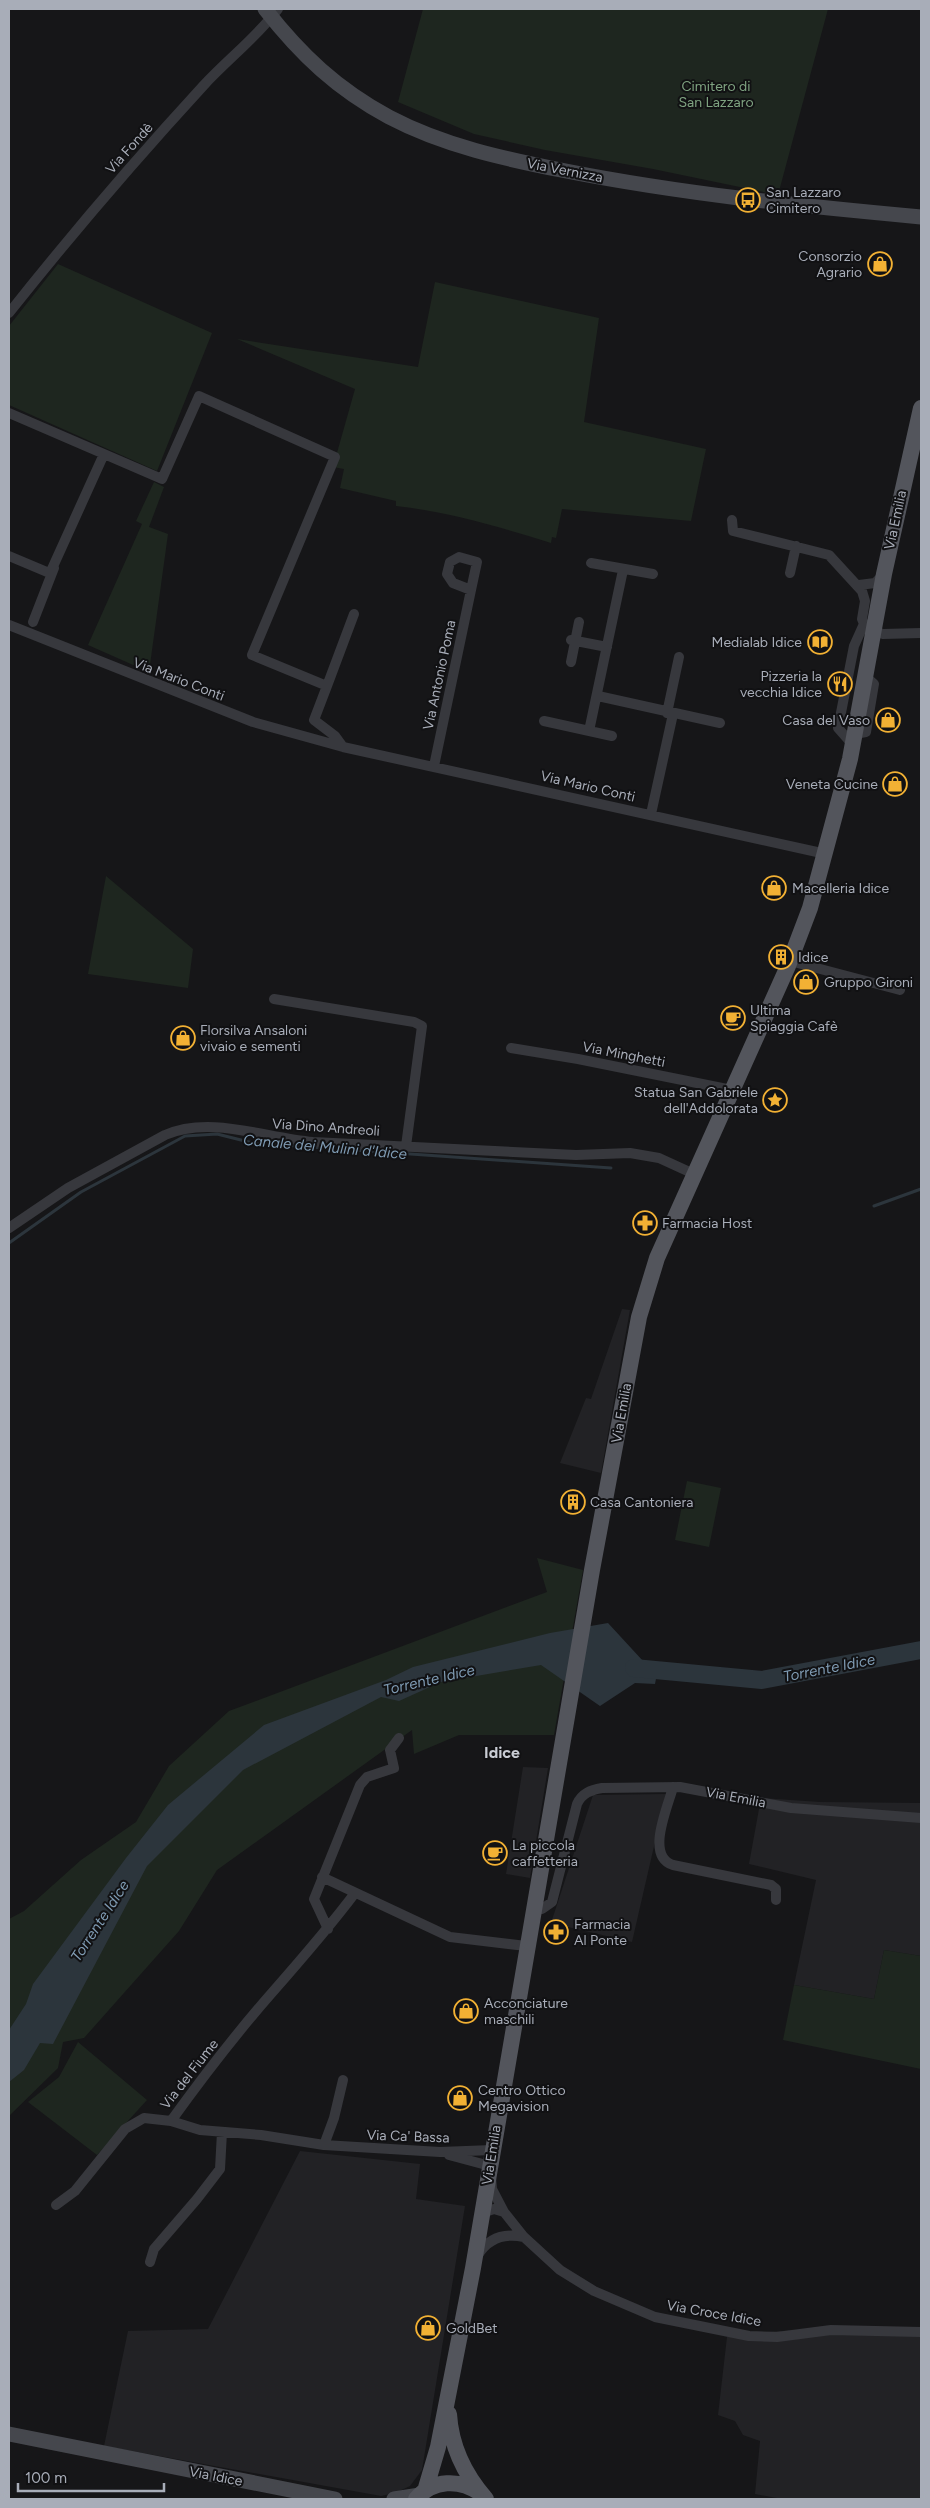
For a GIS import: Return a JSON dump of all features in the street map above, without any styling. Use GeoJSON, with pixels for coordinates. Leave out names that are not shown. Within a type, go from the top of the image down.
{"type":"FeatureCollection","features":[{"type":"Feature","properties":{"kind":"main road","name":"Via Emilia"},"geometry":{"type":"LineString","coordinates":[[420,2495],[436,2454],[473,2268],[532,1910],[639,1317],[657,1258],[790,961],[810,908],[826,854],[854,740],[865,676],[868,629],[884,574],[921,408]]}},
{"type":"Feature","properties":{"kind":"main road","name":"Via Emilia"},"geometry":{"type":"LineString","coordinates":[[448,2400],[450,2428],[455,2449],[464,2469],[484,2497]]}},
{"type":"Feature","properties":{"kind":"main road","name":"Via Emilia"},"geometry":{"type":"LineString","coordinates":[[420,2495],[448,2482],[460,2483],[484,2497]]}},
{"type":"Feature","properties":{"kind":"street","name":"Via Vernizza"},"geometry":{"type":"LineString","coordinates":[[272,12],[310,62],[344,89],[390,117],[463,147],[620,182],[766,202],[921,217]]}},
{"type":"Feature","properties":{"kind":"street","name":"Via Fondè"},"geometry":{"type":"LineString","coordinates":[[9,313],[65,242],[205,84],[272,12]]}},
{"type":"Feature","properties":{"kind":"street","name":"Via Vernizza"},"geometry":{"type":"LineString","coordinates":[[902,215],[921,222]]}},
{"type":"Feature","properties":{"kind":"street"},"geometry":{"type":"LineString","coordinates":[[9,413],[162,479],[199,396],[335,457],[252,655],[327,686]]}},
{"type":"Feature","properties":{"kind":"street"},"geometry":{"type":"LineString","coordinates":[[33,622],[54,568],[104,454]]}},
{"type":"Feature","properties":{"kind":"street"},"geometry":{"type":"LineString","coordinates":[[732,520],[733,532],[829,555],[859,585],[875,583],[884,574]]}},
{"type":"Feature","properties":{"kind":"street"},"geometry":{"type":"LineString","coordinates":[[790,574],[796,546]]}},
{"type":"Feature","properties":{"kind":"street"},"geometry":{"type":"LineString","coordinates":[[9,556],[47,572],[54,568]]}},
{"type":"Feature","properties":{"kind":"street"},"geometry":{"type":"LineString","coordinates":[[591,563],[653,574]]}},
{"type":"Feature","properties":{"kind":"street"},"geometry":{"type":"LineString","coordinates":[[589,731],[624,570]]}},
{"type":"Feature","properties":{"kind":"street","name":"Via Emilia"},"geometry":{"type":"LineString","coordinates":[[854,740],[838,728],[854,646],[868,629],[862,619],[864,596],[859,585]]}},
{"type":"Feature","properties":{"kind":"street","name":"Via Antonio Poma"},"geometry":{"type":"LineString","coordinates":[[434,766],[471,590]]}},
{"type":"Feature","properties":{"kind":"street"},"geometry":{"type":"LineString","coordinates":[[343,747],[335,736],[314,720],[354,614]]}},
{"type":"Feature","properties":{"kind":"street"},"geometry":{"type":"LineString","coordinates":[[571,662],[573,640],[579,622]]}},
{"type":"Feature","properties":{"kind":"street","name":"Via Mario Conti"},"geometry":{"type":"LineString","coordinates":[[9,625],[253,722],[343,747],[826,854]]}},
{"type":"Feature","properties":{"kind":"street"},"geometry":{"type":"LineString","coordinates":[[868,629],[921,633]]}},
{"type":"Feature","properties":{"kind":"street"},"geometry":{"type":"LineString","coordinates":[[573,640],[607,647]]}},
{"type":"Feature","properties":{"kind":"street"},"geometry":{"type":"LineString","coordinates":[[651,814],[679,657]]}},
{"type":"Feature","properties":{"kind":"street"},"geometry":{"type":"LineString","coordinates":[[598,696],[720,724]]}},
{"type":"Feature","properties":{"kind":"street"},"geometry":{"type":"LineString","coordinates":[[544,721],[612,736]]}},
{"type":"Feature","properties":{"kind":"street"},"geometry":{"type":"LineString","coordinates":[[790,961],[900,990]]}},
{"type":"Feature","properties":{"kind":"street"},"geometry":{"type":"LineString","coordinates":[[274,999],[414,1022],[422,1026],[406,1146]]}},
{"type":"Feature","properties":{"kind":"street","name":"Via Minghetti"},"geometry":{"type":"LineString","coordinates":[[511,1048],[578,1059],[732,1090]]}},
{"type":"Feature","properties":{"kind":"street","name":"Via Dino Andreoli"},"geometry":{"type":"LineString","coordinates":[[9,1228],[68,1188],[179,1129],[216,1126],[285,1140],[576,1155],[630,1153],[659,1158],[694,1174]]}},
{"type":"Feature","properties":{"kind":"street"},"geometry":{"type":"LineString","coordinates":[[328,1929],[314,1899],[322,1877],[360,1785],[367,1777],[394,1768],[390,1750],[399,1738]]}},
{"type":"Feature","properties":{"kind":"street"},"geometry":{"type":"LineString","coordinates":[[673,1787],[658,1844],[661,1857],[673,1865],[771,1885],[776,1889],[776,1900]]}},
{"type":"Feature","properties":{"kind":"street","name":"Via Emilia"},"geometry":{"type":"LineString","coordinates":[[532,1910],[542,1909],[552,1902],[577,1804],[582,1795],[602,1788],[673,1787],[696,1789],[791,1808],[921,1818]]}},
{"type":"Feature","properties":{"kind":"street"},"geometry":{"type":"LineString","coordinates":[[322,1877],[450,1937],[526,1946]]}},
{"type":"Feature","properties":{"kind":"street"},"geometry":{"type":"LineString","coordinates":[[536,1890],[549,1890],[558,1881]]}},
{"type":"Feature","properties":{"kind":"street","name":"Via del Fiume"},"geometry":{"type":"LineString","coordinates":[[56,2206],[75,2191],[125,2129],[144,2118],[171,2121],[203,2077],[269,1996],[328,1929],[355,1893]]}},
{"type":"Feature","properties":{"kind":"street"},"geometry":{"type":"LineString","coordinates":[[324,2145],[334,2118],[343,2080]]}},
{"type":"Feature","properties":{"kind":"street","name":"Via Ca' Bassa"},"geometry":{"type":"LineString","coordinates":[[171,2121],[200,2130],[324,2145],[440,2152],[492,2150]]}},
{"type":"Feature","properties":{"kind":"street"},"geometry":{"type":"LineString","coordinates":[[150,2262],[154,2249],[197,2200],[220,2169],[222,2132]]}},
{"type":"Feature","properties":{"kind":"street","name":"Via Ca' Bassa"},"geometry":{"type":"LineString","coordinates":[[440,2152],[490,2166]]}},
{"type":"Feature","properties":{"kind":"street","name":"Via Croce Idice"},"geometry":{"type":"LineString","coordinates":[[490,2166],[492,2189],[504,2212],[524,2237],[560,2270],[576,2281],[655,2317],[749,2336],[777,2337],[831,2330],[921,2332]]}},
{"type":"Feature","properties":{"kind":"street"},"geometry":{"type":"LineString","coordinates":[[482,2213],[494,2209],[504,2212]]}},
{"type":"Feature","properties":{"kind":"street"},"geometry":{"type":"LineString","coordinates":[[473,2268],[480,2253],[489,2242],[504,2236],[524,2237]]}},
{"type":"Feature","properties":{"kind":"street","name":"Via Idice"},"geometry":{"type":"LineString","coordinates":[[9,2434],[335,2499]]}},
{"type":"Feature","properties":{"kind":"street"},"geometry":{"type":"LineString","coordinates":[[394,2499],[420,2495]]}},
{"type":"Feature","properties":{"kind":"shaded area"},"geometry":{"type":"Polygon","coordinates":[[[622,1309],[630,1310],[601,1473],[560,1463],[586,1398],[591,1399],[622,1309]]]}},
{"type":"Feature","properties":{"kind":"shaded area"},"geometry":{"type":"Polygon","coordinates":[[[523,1767],[548,1768],[530,1878],[506,1874],[523,1767]]]}},
{"type":"Feature","properties":{"kind":"shaded area"},"geometry":{"type":"Polygon","coordinates":[[[666,1794],[632,1942],[551,1923],[593,1795],[666,1794]]]}},
{"type":"Feature","properties":{"kind":"shaded area"},"geometry":{"type":"Polygon","coordinates":[[[761,1798],[820,1802],[921,1803],[921,1956],[884,1950],[874,1999],[794,1985],[816,1880],[749,1864],[761,1798]]]}},
{"type":"Feature","properties":{"kind":"shaded area"},"geometry":{"type":"Polygon","coordinates":[[[300,2151],[420,2164],[416,2199],[465,2206],[422,2470],[410,2486],[395,2493],[381,2496],[104,2446],[128,2331],[208,2329],[300,2151]]]}},
{"type":"Feature","properties":{"kind":"shaded area"},"geometry":{"type":"Polygon","coordinates":[[[801,2330],[921,2331],[921,2499],[782,2499],[755,2494],[760,2441],[743,2435],[735,2421],[718,2415],[727,2337],[744,2333],[801,2330]]]}},
{"type":"Feature","properties":{"kind":"green space","name":"Cimitero di San Lazzaro"},"geometry":{"type":"Polygon","coordinates":[[[423,9],[828,9],[778,195],[653,169],[545,150],[474,134],[398,102],[423,9]]]}},
{"type":"Feature","properties":{"kind":"green space"},"geometry":{"type":"Polygon","coordinates":[[[58,264],[212,333],[157,471],[9,405],[9,326],[58,264]]]}},
{"type":"Feature","properties":{"kind":"green space"},"geometry":{"type":"Polygon","coordinates":[[[435,282],[599,318],[584,422],[706,449],[691,521],[562,509],[556,538],[552,537],[551,543],[455,516],[396,506],[396,501],[340,488],[344,469],[333,467],[355,389],[237,339],[418,367],[435,282]]]}},
{"type":"Feature","properties":{"kind":"green space"},"geometry":{"type":"Polygon","coordinates":[[[154,482],[164,487],[149,527],[168,534],[149,672],[88,645],[142,524],[136,521],[154,482]]]}},
{"type":"Feature","properties":{"kind":"green space"},"geometry":{"type":"Polygon","coordinates":[[[106,876],[193,949],[188,988],[88,974],[106,876]]]}},
{"type":"Feature","properties":{"kind":"green space"},"geometry":{"type":"Polygon","coordinates":[[[687,1481],[721,1488],[709,1547],[675,1540],[687,1481]]]}},
{"type":"Feature","properties":{"kind":"green space"},"geometry":{"type":"Polygon","coordinates":[[[537,1558],[583,1570],[554,1735],[459,1735],[414,1754],[412,1730],[217,1870],[179,1931],[84,2038],[63,2042],[58,2068],[9,2116],[9,1919],[24,1911],[81,1860],[136,1822],[169,1766],[229,1711],[547,1592],[537,1558]]]}},
{"type":"Feature","properties":{"kind":"green space"},"geometry":{"type":"Polygon","coordinates":[[[884,1950],[921,1956],[921,2069],[783,2040],[794,1985],[874,1999],[884,1950]]]}},
{"type":"Feature","properties":{"kind":"green space"},"geometry":{"type":"Polygon","coordinates":[[[78,2042],[147,2100],[97,2155],[28,2102],[59,2077],[78,2042]]]}},
{"type":"Feature","properties":{"kind":"water"},"geometry":{"type":"Polygon","coordinates":[[[608,1623],[643,1661],[659,1663],[655,1684],[635,1683],[600,1706],[541,1665],[441,1682],[399,1701],[381,1697],[243,1770],[147,1866],[53,2044],[40,2043],[24,2070],[9,2082],[9,2030],[26,2004],[33,1984],[126,1858],[168,1805],[264,1725],[386,1680],[413,1667],[550,1633],[608,1623]]]}},
{"type":"Feature","properties":{"kind":"waterway","name":"Canale dei Mulini d'Idice"},"geometry":{"type":"LineString","coordinates":[[9,1243],[81,1192],[185,1136],[217,1134],[253,1143],[611,1168]]}},
{"type":"Feature","properties":{"kind":"waterway","name":"Canale dei Mulini d'Idice"},"geometry":{"type":"LineString","coordinates":[[874,1206],[921,1189]]}},
{"type":"Feature","properties":{"kind":"waterway","name":"Torrente Idice"},"geometry":{"type":"LineString","coordinates":[[634,1668],[762,1680],[921,1650]]}},
{"type":"Feature","properties":{"kind":"place","name":"San Lazzaro Cimitero"},"geometry":{"type":"Point","coordinates":[748,200]}},
{"type":"Feature","properties":{"kind":"place","name":"Consorzio Agrario"},"geometry":{"type":"Point","coordinates":[880,264]}},
{"type":"Feature","properties":{"kind":"place","name":"Medialab Idice"},"geometry":{"type":"Point","coordinates":[820,642]}},
{"type":"Feature","properties":{"kind":"place","name":"Pizzeria la vecchia Idice"},"geometry":{"type":"Point","coordinates":[840,684]}},
{"type":"Feature","properties":{"kind":"place","name":"Casa del Vaso"},"geometry":{"type":"Point","coordinates":[888,720]}},
{"type":"Feature","properties":{"kind":"place","name":"Veneta Cucine"},"geometry":{"type":"Point","coordinates":[895,784]}},
{"type":"Feature","properties":{"kind":"place","name":"Macelleria Idice"},"geometry":{"type":"Point","coordinates":[774,888]}},
{"type":"Feature","properties":{"kind":"place","name":"Idice"},"geometry":{"type":"Point","coordinates":[781,957]}},
{"type":"Feature","properties":{"kind":"place","name":"Gruppo Gironi"},"geometry":{"type":"Point","coordinates":[806,982]}},
{"type":"Feature","properties":{"kind":"place","name":"Ultima Spiaggia Cafè"},"geometry":{"type":"Point","coordinates":[733,1018]}},
{"type":"Feature","properties":{"kind":"place","name":"Florsilva Ansaloni vivaio e sementi"},"geometry":{"type":"Point","coordinates":[183,1038]}},
{"type":"Feature","properties":{"kind":"place","name":"Statua San Gabriele dell'Addolorata"},"geometry":{"type":"Point","coordinates":[775,1100]}},
{"type":"Feature","properties":{"kind":"place","name":"Farmacia Host"},"geometry":{"type":"Point","coordinates":[645,1223]}},
{"type":"Feature","properties":{"kind":"place","name":"Casa Cantoniera"},"geometry":{"type":"Point","coordinates":[573,1502]}},
{"type":"Feature","properties":{"kind":"place","name":"La piccola caffetteria"},"geometry":{"type":"Point","coordinates":[495,1853]}},
{"type":"Feature","properties":{"kind":"place","name":"Farmacia Al Ponte"},"geometry":{"type":"Point","coordinates":[556,1932]}},
{"type":"Feature","properties":{"kind":"place","name":"Acconciature maschili"},"geometry":{"type":"Point","coordinates":[466,2011]}},
{"type":"Feature","properties":{"kind":"place","name":"Centro Ottico Megavision"},"geometry":{"type":"Point","coordinates":[460,2098]}},
{"type":"Feature","properties":{"kind":"place","name":"GoldBet"},"geometry":{"type":"Point","coordinates":[428,2328]}},
{"type":"Feature","properties":{"kind":"district","name":"Idice"},"geometry":{"type":"Point","coordinates":[502,1752]}}]}
